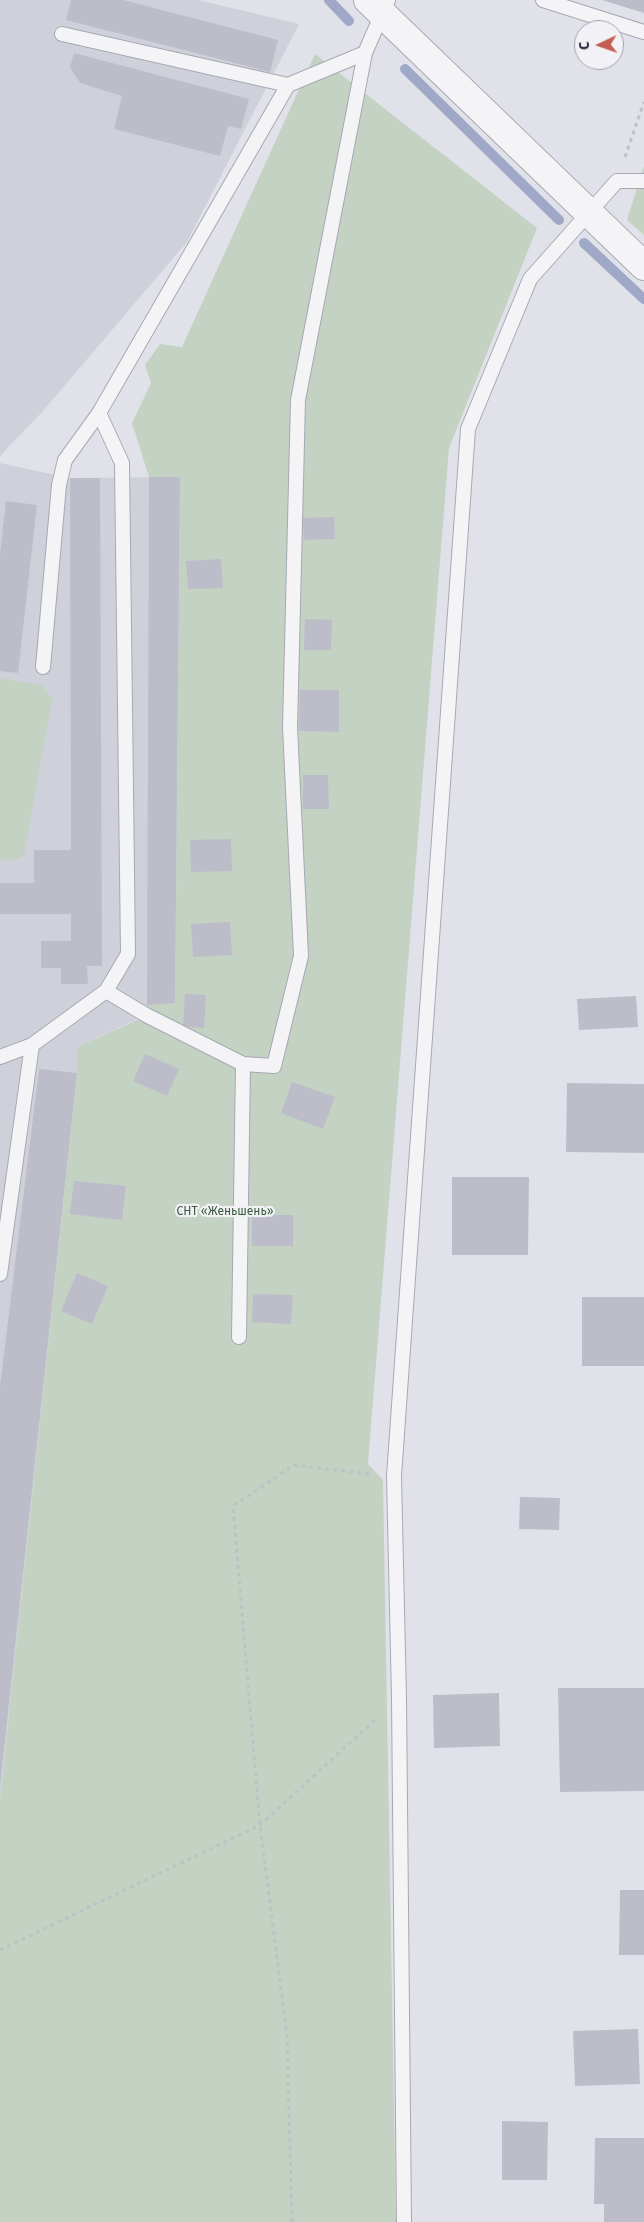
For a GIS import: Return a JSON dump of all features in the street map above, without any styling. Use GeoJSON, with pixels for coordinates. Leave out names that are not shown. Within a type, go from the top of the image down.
{"type":"FeatureCollection","features":[{"type":"Feature","properties":{"kind":"street"},"geometry":{"type":"LineString","coordinates":[[379,4],[587,213],[644,266]]}},
{"type":"Feature","properties":{"kind":"lane"},"geometry":{"type":"LineString","coordinates":[[543,0],[644,32]]}},
{"type":"Feature","properties":{"kind":"lane"},"geometry":{"type":"LineString","coordinates":[[106,991],[146,1016],[243,1064],[274,1066],[301,956],[290,727],[298,400],[365,53],[379,4]]}},
{"type":"Feature","properties":{"kind":"lane"},"geometry":{"type":"LineString","coordinates":[[62,34],[288,85],[365,53]]}},
{"type":"Feature","properties":{"kind":"lane"},"geometry":{"type":"LineString","coordinates":[[43,667],[59,485],[64,460],[99,413],[288,85]]}},
{"type":"Feature","properties":{"kind":"lane"},"geometry":{"type":"LineString","coordinates":[[404,2222],[399,1698],[394,1476],[468,429],[530,279],[617,181],[644,181]]}},
{"type":"Feature","properties":{"kind":"lane"},"geometry":{"type":"LineString","coordinates":[[0,1057],[32,1045],[106,991],[128,954],[122,463],[99,413]]}},
{"type":"Feature","properties":{"kind":"lane"},"geometry":{"type":"LineString","coordinates":[[0,1274],[32,1045]]}},
{"type":"Feature","properties":{"kind":"lane"},"geometry":{"type":"LineString","coordinates":[[239,1337],[243,1064]]}},
{"type":"Feature","properties":{"kind":"path"},"geometry":{"type":"LineString","coordinates":[[617,181],[644,102]]}},
{"type":"Feature","properties":{"kind":"path"},"geometry":{"type":"LineString","coordinates":[[292,2222],[287,2036],[260,1825],[233,1506],[294,1465],[394,1476]]}},
{"type":"Feature","properties":{"kind":"path"},"geometry":{"type":"LineString","coordinates":[[0,1950],[260,1825],[399,1698]]}},
{"type":"Feature","properties":{"kind":"shaded area"},"geometry":{"type":"Polygon","coordinates":[[[0,0],[198,0],[299,24],[187,242],[43,411],[0,456],[0,0]]]}},
{"type":"Feature","properties":{"kind":"shaded area"},"geometry":{"type":"Polygon","coordinates":[[[0,463],[70,478],[180,477],[175,1003],[147,1005],[146,1015],[77,1047],[77,1073],[0,1798],[0,463]]]}},
{"type":"Feature","properties":{"kind":"green space","name":"СНТ «Женьшень»"},"geometry":{"type":"Polygon","coordinates":[[[315,54],[537,228],[449,448],[368,1464],[383,1480],[396,2222],[0,2222],[0,1798],[77,1073],[77,1047],[146,1016],[147,1005],[175,1003],[180,477],[149,477],[132,423],[151,383],[145,365],[160,344],[182,347],[315,54]]]}},
{"type":"Feature","properties":{"kind":"green space"},"geometry":{"type":"Polygon","coordinates":[[[644,166],[644,235],[627,220],[644,166]]]}},
{"type":"Feature","properties":{"kind":"green space"},"geometry":{"type":"Polygon","coordinates":[[[0,678],[42,685],[52,699],[24,856],[13,861],[0,860],[0,678]]]}},
{"type":"Feature","properties":{"kind":"building"},"geometry":{"type":"Polygon","coordinates":[[[71,0],[123,0],[278,40],[270,72],[66,20],[71,0]]]}},
{"type":"Feature","properties":{"kind":"building"},"geometry":{"type":"Polygon","coordinates":[[[602,0],[644,0],[644,13],[602,0]]]}},
{"type":"Feature","properties":{"kind":"building"},"geometry":{"type":"Polygon","coordinates":[[[74,53],[249,99],[241,129],[228,126],[220,156],[114,129],[122,96],[80,83],[70,67],[74,53]]]}},
{"type":"Feature","properties":{"kind":"building"},"geometry":{"type":"Polygon","coordinates":[[[149,477],[180,477],[175,1003],[147,1005],[149,477]]]}},
{"type":"Feature","properties":{"kind":"building"},"geometry":{"type":"Polygon","coordinates":[[[70,478],[100,478],[102,966],[87,966],[88,984],[61,984],[61,968],[41,968],[41,941],[71,941],[71,914],[0,914],[0,883],[34,883],[34,850],[71,850],[70,478]]]}},
{"type":"Feature","properties":{"kind":"building"},"geometry":{"type":"Polygon","coordinates":[[[6,501],[37,505],[18,673],[0,671],[0,554],[6,501]]]}},
{"type":"Feature","properties":{"kind":"building"},"geometry":{"type":"Polygon","coordinates":[[[334,517],[335,539],[304,540],[303,518],[334,517]]]}},
{"type":"Feature","properties":{"kind":"building"},"geometry":{"type":"Polygon","coordinates":[[[221,559],[223,588],[188,589],[186,561],[221,559]]]}},
{"type":"Feature","properties":{"kind":"building"},"geometry":{"type":"Polygon","coordinates":[[[305,619],[332,620],[331,650],[304,650],[305,619]]]}},
{"type":"Feature","properties":{"kind":"building"},"geometry":{"type":"Polygon","coordinates":[[[300,690],[339,690],[339,732],[299,731],[300,690]]]}},
{"type":"Feature","properties":{"kind":"building"},"geometry":{"type":"Polygon","coordinates":[[[303,775],[328,775],[329,809],[303,809],[303,775]]]}},
{"type":"Feature","properties":{"kind":"building"},"geometry":{"type":"Polygon","coordinates":[[[231,839],[232,871],[191,872],[190,840],[231,839]]]}},
{"type":"Feature","properties":{"kind":"building"},"geometry":{"type":"Polygon","coordinates":[[[230,922],[232,955],[193,957],[191,924],[230,922]]]}},
{"type":"Feature","properties":{"kind":"building"},"geometry":{"type":"Polygon","coordinates":[[[185,994],[206,995],[204,1028],[183,1026],[185,994]]]}},
{"type":"Feature","properties":{"kind":"building"},"geometry":{"type":"Polygon","coordinates":[[[636,996],[638,1027],[579,1030],[577,999],[636,996]]]}},
{"type":"Feature","properties":{"kind":"building"},"geometry":{"type":"Polygon","coordinates":[[[145,1054],[179,1069],[167,1096],[133,1081],[145,1054]]]}},
{"type":"Feature","properties":{"kind":"building"},"geometry":{"type":"Polygon","coordinates":[[[39,1069],[77,1073],[0,1786],[0,1386],[39,1069]]]}},
{"type":"Feature","properties":{"kind":"building"},"geometry":{"type":"Polygon","coordinates":[[[292,1082],[335,1097],[323,1129],[281,1113],[292,1082]]]}},
{"type":"Feature","properties":{"kind":"building"},"geometry":{"type":"Polygon","coordinates":[[[567,1083],[644,1084],[644,1153],[566,1152],[567,1083]]]}},
{"type":"Feature","properties":{"kind":"building"},"geometry":{"type":"Polygon","coordinates":[[[452,1177],[529,1177],[528,1255],[452,1255],[452,1177]]]}},
{"type":"Feature","properties":{"kind":"building"},"geometry":{"type":"Polygon","coordinates":[[[74,1181],[126,1186],[122,1220],[70,1214],[74,1181]]]}},
{"type":"Feature","properties":{"kind":"building"},"geometry":{"type":"Polygon","coordinates":[[[252,1215],[293,1215],[293,1246],[252,1246],[252,1215]]]}},
{"type":"Feature","properties":{"kind":"building"},"geometry":{"type":"Polygon","coordinates":[[[77,1273],[108,1286],[92,1324],[61,1311],[77,1273]]]}},
{"type":"Feature","properties":{"kind":"building"},"geometry":{"type":"Polygon","coordinates":[[[253,1294],[293,1295],[291,1324],[252,1322],[253,1294]]]}},
{"type":"Feature","properties":{"kind":"building"},"geometry":{"type":"Polygon","coordinates":[[[582,1297],[644,1297],[644,1366],[582,1366],[582,1297]]]}},
{"type":"Feature","properties":{"kind":"building"},"geometry":{"type":"Polygon","coordinates":[[[520,1497],[560,1498],[559,1530],[519,1529],[520,1497]]]}},
{"type":"Feature","properties":{"kind":"building"},"geometry":{"type":"Polygon","coordinates":[[[558,1688],[644,1688],[644,1791],[560,1792],[558,1688]]]}},
{"type":"Feature","properties":{"kind":"building"},"geometry":{"type":"Polygon","coordinates":[[[499,1693],[500,1746],[434,1748],[433,1695],[499,1693]]]}},
{"type":"Feature","properties":{"kind":"building"},"geometry":{"type":"Polygon","coordinates":[[[620,1890],[644,1890],[644,1955],[619,1955],[620,1890]]]}},
{"type":"Feature","properties":{"kind":"building"},"geometry":{"type":"Polygon","coordinates":[[[638,2029],[640,2084],[575,2086],[573,2031],[638,2029]]]}},
{"type":"Feature","properties":{"kind":"building"},"geometry":{"type":"Polygon","coordinates":[[[502,2121],[548,2122],[547,2180],[502,2180],[502,2121]]]}},
{"type":"Feature","properties":{"kind":"building"},"geometry":{"type":"Polygon","coordinates":[[[595,2138],[644,2138],[644,2222],[604,2222],[604,2204],[594,2204],[595,2138]]]}},
{"type":"Feature","properties":{"kind":"waterway"},"geometry":{"type":"LineString","coordinates":[[329,0],[349,21]]}},
{"type":"Feature","properties":{"kind":"waterway"},"geometry":{"type":"LineString","coordinates":[[405,69],[559,220]]}},
{"type":"Feature","properties":{"kind":"waterway"},"geometry":{"type":"LineString","coordinates":[[584,243],[644,299]]}}]}
